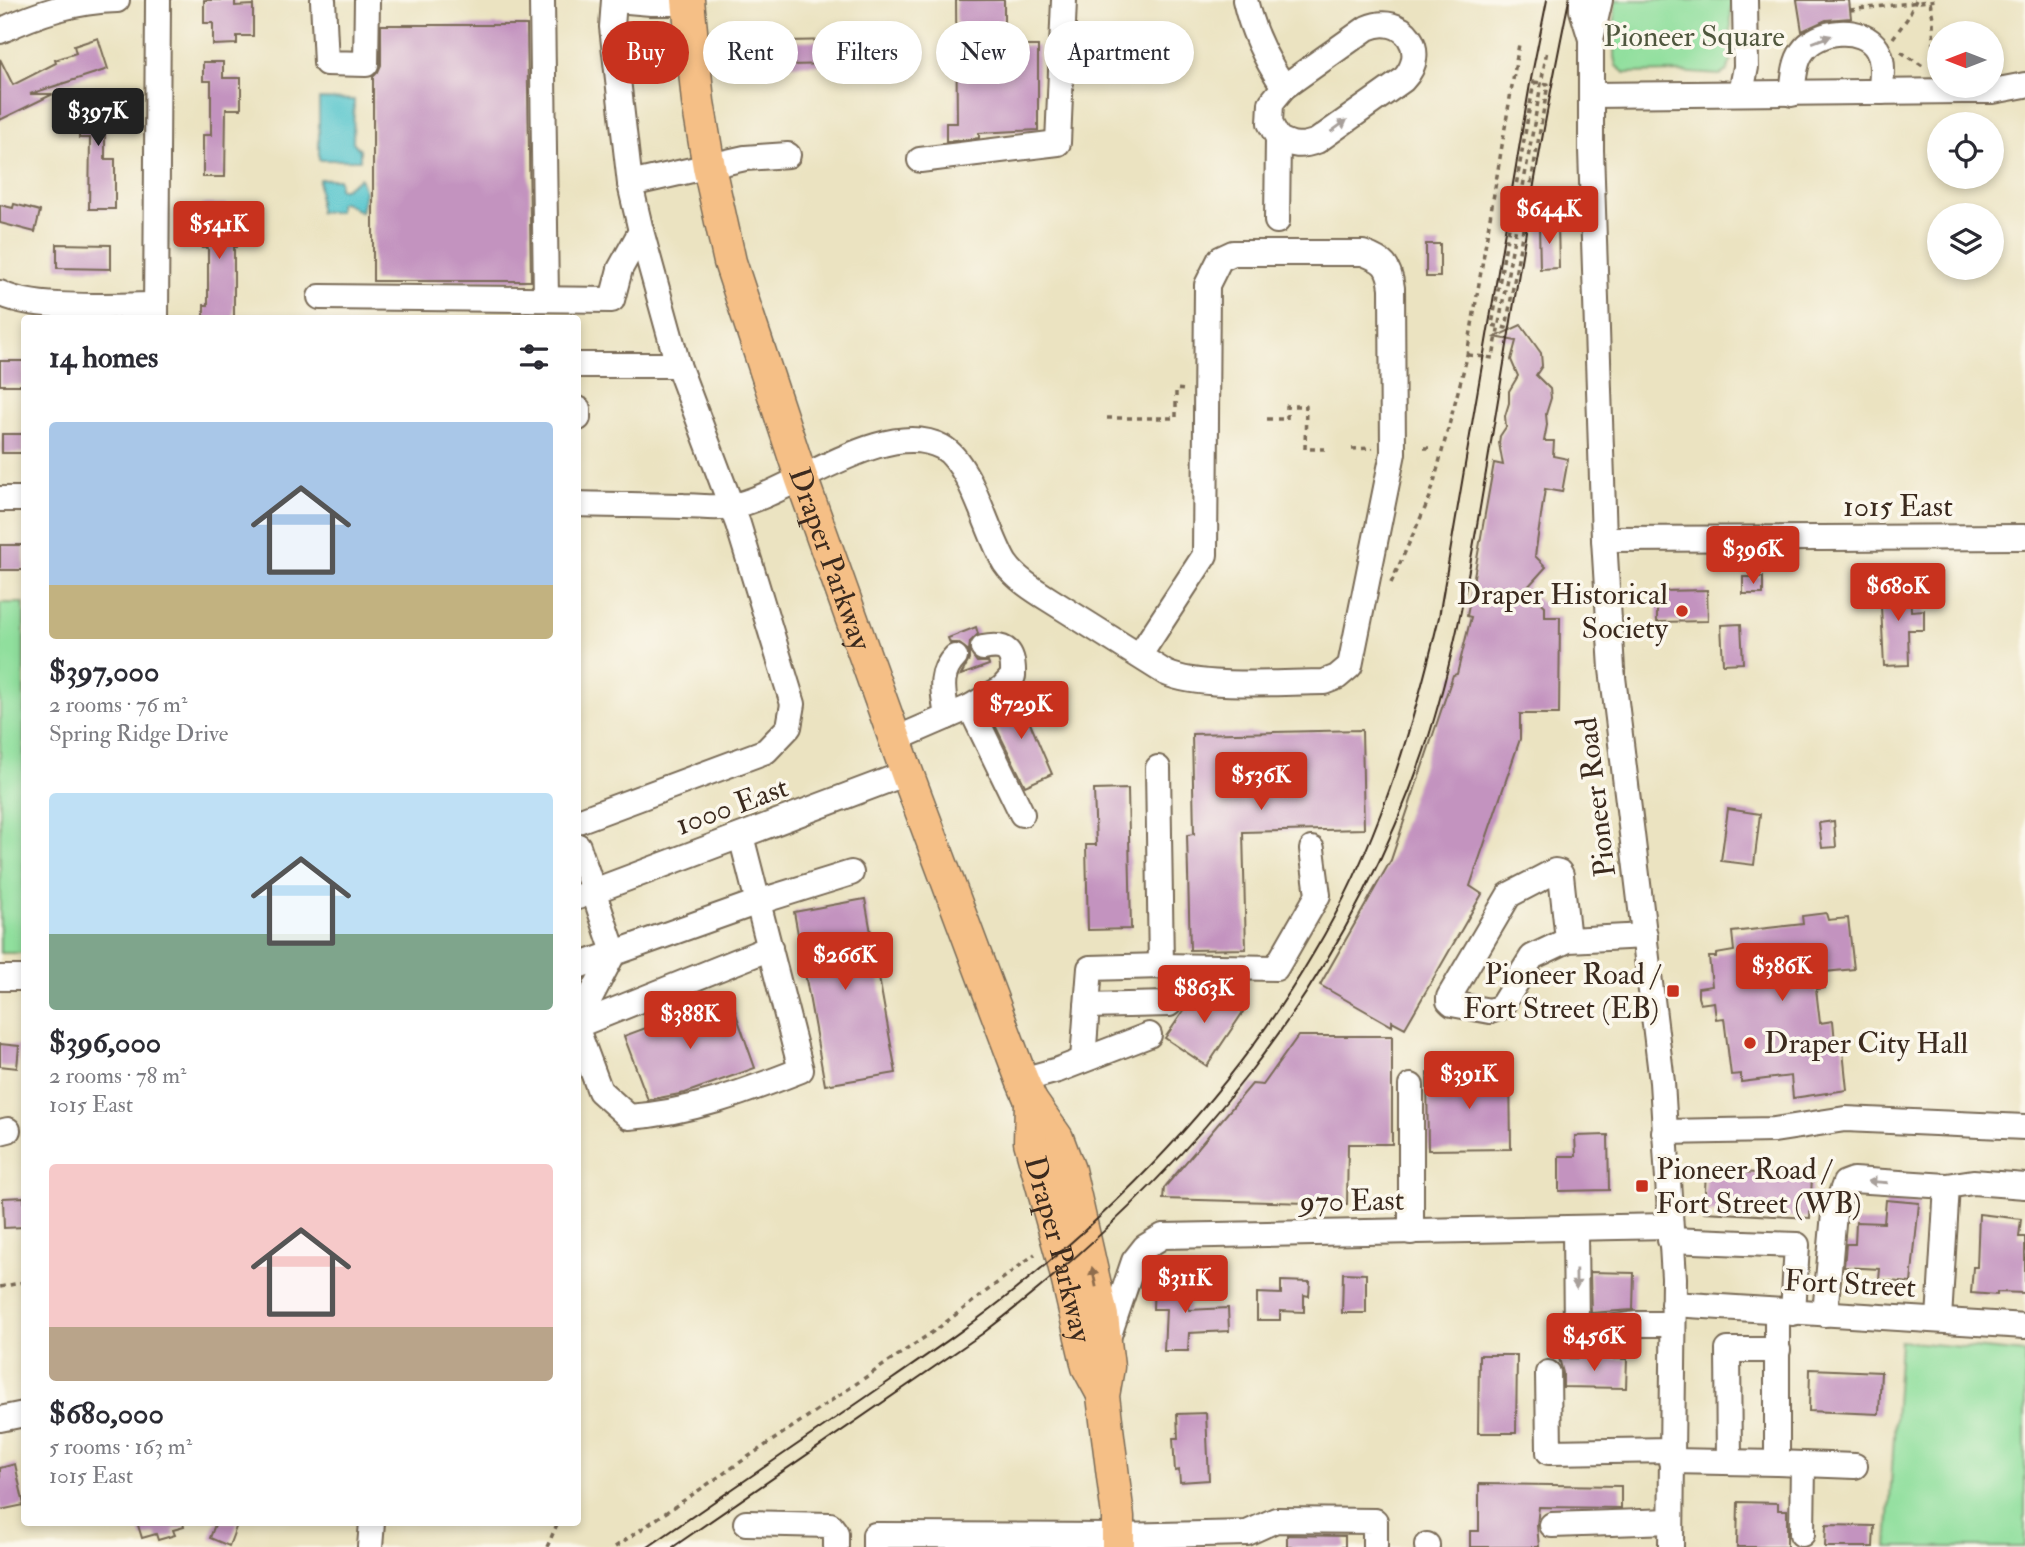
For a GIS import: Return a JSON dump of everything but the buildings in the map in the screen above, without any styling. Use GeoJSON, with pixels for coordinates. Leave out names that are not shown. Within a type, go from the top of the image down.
{"type":"FeatureCollection","features":[{"type":"Feature","properties":{"kind":"main road","name":"Draper Parkway"},"geometry":{"type":"LineString","coordinates":[[688,1],[698,102],[730,261],[801,477],[907,774],[1026,1090],[1057,1138],[1069,1170],[1102,1315],[1106,1345],[1108,1367],[1103,1396],[1118,1541]]}},
{"type":"Feature","properties":{"kind":"main road","name":"Draper Parkway"},"geometry":{"type":"LineString","coordinates":[[1026,1090],[1030,1142],[1063,1260],[1088,1367],[1103,1396]]}},
{"type":"Feature","properties":{"kind":"street"},"geometry":{"type":"LineString","coordinates":[[0,31],[41,13],[70,5],[117,0]]}},
{"type":"Feature","properties":{"kind":"street"},"geometry":{"type":"LineString","coordinates":[[0,293],[10,299],[34,304],[156,312],[158,0]]}},
{"type":"Feature","properties":{"kind":"street"},"geometry":{"type":"LineString","coordinates":[[323,0],[326,63],[366,64],[367,0]]}},
{"type":"Feature","properties":{"kind":"street"},"geometry":{"type":"LineString","coordinates":[[542,0],[545,299]]}},
{"type":"Feature","properties":{"kind":"street"},"geometry":{"type":"LineString","coordinates":[[581,820],[766,751],[789,727],[793,704],[732,507],[678,365],[640,231],[630,184],[612,27],[615,0],[651,3],[688,1]]}},
{"type":"Feature","properties":{"kind":"street"},"geometry":{"type":"LineString","coordinates":[[920,160],[1058,143],[1064,0]]}},
{"type":"Feature","properties":{"kind":"street"},"geometry":{"type":"LineString","coordinates":[[1245,0],[1260,45],[1284,88]]}},
{"type":"Feature","properties":{"kind":"street","name":"Pioneer Road"},"geometry":{"type":"LineString","coordinates":[[1582,0],[1582,10],[1591,39]]}},
{"type":"Feature","properties":{"kind":"street","name":"Pioneer Road"},"geometry":{"type":"LineString","coordinates":[[1600,0],[1591,39],[1591,150],[1604,538],[1612,669],[1662,1082],[1673,1314],[1671,1547]]}},
{"type":"Feature","properties":{"kind":"street"},"geometry":{"type":"LineString","coordinates":[[1741,93],[1746,67],[1745,0]]}},
{"type":"Feature","properties":{"kind":"street"},"geometry":{"type":"LineString","coordinates":[[1277,221],[1278,138],[1270,123],[1269,113],[1276,95],[1367,28],[1378,23],[1389,23],[1408,36],[1414,48],[1415,60],[1403,80],[1317,141],[1304,146],[1294,146],[1278,138]]}},
{"type":"Feature","properties":{"kind":"street"},"geometry":{"type":"LineString","coordinates":[[1792,93],[1798,61],[1805,48],[1823,37],[1848,33],[1866,37],[1876,48],[1881,60],[1881,92]]}},
{"type":"Feature","properties":{"kind":"street"},"geometry":{"type":"LineString","coordinates":[[1591,95],[1993,91],[2025,85]]}},
{"type":"Feature","properties":{"kind":"street"},"geometry":{"type":"LineString","coordinates":[[630,184],[745,158],[788,155]]}},
{"type":"Feature","properties":{"kind":"street"},"geometry":{"type":"LineString","coordinates":[[320,297],[612,300],[620,268],[640,231]]}},
{"type":"Feature","properties":{"kind":"street"},"geometry":{"type":"LineString","coordinates":[[581,504],[732,507],[834,460],[888,443],[927,442],[943,448],[964,472],[1007,565],[1034,590],[1139,656],[1180,679],[1201,682],[1324,682],[1337,677],[1350,666],[1394,453],[1392,288],[1387,267],[1381,260],[1363,253],[1233,253],[1220,259],[1207,285],[1205,555],[1139,656]]}},
{"type":"Feature","properties":{"kind":"street"},"geometry":{"type":"LineString","coordinates":[[581,365],[678,365]]}},
{"type":"Feature","properties":{"kind":"street"},"geometry":{"type":"LineString","coordinates":[[0,499],[21,499]]}},
{"type":"Feature","properties":{"kind":"street","name":"1015 East"},"geometry":{"type":"LineString","coordinates":[[1604,538],[2025,537]]}},
{"type":"Feature","properties":{"kind":"street"},"geometry":{"type":"LineString","coordinates":[[896,739],[990,696],[1013,676],[1014,663],[1007,650],[997,645],[983,648]]}},
{"type":"Feature","properties":{"kind":"street"},"geometry":{"type":"LineString","coordinates":[[955,657],[946,666],[942,684],[1022,814]]}},
{"type":"Feature","properties":{"kind":"street"},"geometry":{"type":"LineString","coordinates":[[1158,768],[1161,966]]}},
{"type":"Feature","properties":{"kind":"street","name":"1000 East"},"geometry":{"type":"LineString","coordinates":[[585,894],[907,774]]}},
{"type":"Feature","properties":{"kind":"street"},"geometry":{"type":"LineString","coordinates":[[581,1040],[600,1091],[629,1117],[654,1115],[740,1095],[800,1070],[741,836]]}},
{"type":"Feature","properties":{"kind":"street"},"geometry":{"type":"LineString","coordinates":[[1083,1060],[1090,968],[1276,968],[1318,895],[1312,849]]}},
{"type":"Feature","properties":{"kind":"street"},"geometry":{"type":"LineString","coordinates":[[581,867],[585,894],[614,953]]}},
{"type":"Feature","properties":{"kind":"street"},"geometry":{"type":"LineString","coordinates":[[1568,940],[1561,876],[1555,871],[1509,895],[1449,1001],[1452,1004],[1496,1010],[1501,1007],[1532,957],[1568,940],[1645,936]]}},
{"type":"Feature","properties":{"kind":"street"},"geometry":{"type":"LineString","coordinates":[[581,965],[758,902],[851,873]]}},
{"type":"Feature","properties":{"kind":"street"},"geometry":{"type":"LineString","coordinates":[[581,1022],[770,948]]}},
{"type":"Feature","properties":{"kind":"street"},"geometry":{"type":"LineString","coordinates":[[581,1017],[614,953]]}},
{"type":"Feature","properties":{"kind":"street"},"geometry":{"type":"LineString","coordinates":[[0,978],[21,978]]}},
{"type":"Feature","properties":{"kind":"street"},"geometry":{"type":"LineString","coordinates":[[1087,1006],[1169,1004]]}},
{"type":"Feature","properties":{"kind":"street"},"geometry":{"type":"LineString","coordinates":[[1026,1090],[1058,1070],[1149,1035]]}},
{"type":"Feature","properties":{"kind":"street"},"geometry":{"type":"LineString","coordinates":[[1410,1232],[1412,1086]]}},
{"type":"Feature","properties":{"kind":"street"},"geometry":{"type":"LineString","coordinates":[[1664,1132],[1774,1129],[1845,1119],[2025,1128]]}},
{"type":"Feature","properties":{"kind":"street"},"geometry":{"type":"LineString","coordinates":[[1825,1314],[1833,1213],[1845,1183],[1853,1180],[1947,1186],[1973,1182],[2025,1185]]}},
{"type":"Feature","properties":{"kind":"street"},"geometry":{"type":"LineString","coordinates":[[1939,1319],[1947,1186]]}},
{"type":"Feature","properties":{"kind":"street","name":"970 East"},"geometry":{"type":"LineString","coordinates":[[1106,1345],[1134,1261],[1145,1247],[1172,1235],[1575,1229],[1670,1233],[1797,1245],[1785,1312]]}},
{"type":"Feature","properties":{"kind":"street","name":"Fort Street"},"geometry":{"type":"LineString","coordinates":[[1575,1229],[1578,1332],[1637,1324],[1673,1314],[1785,1312],[2025,1326]]}},
{"type":"Feature","properties":{"kind":"street"},"geometry":{"type":"LineString","coordinates":[[1777,1463],[1778,1350],[1785,1312]]}},
{"type":"Feature","properties":{"kind":"street"},"geometry":{"type":"LineString","coordinates":[[1729,1462],[1728,1350],[1778,1350]]}},
{"type":"Feature","properties":{"kind":"street"},"geometry":{"type":"LineString","coordinates":[[1548,1373],[1549,1452],[1672,1456],[1729,1462],[1855,1465]]}},
{"type":"Feature","properties":{"kind":"street"},"geometry":{"type":"LineString","coordinates":[[0,1419],[21,1415]]}},
{"type":"Feature","properties":{"kind":"street"},"geometry":{"type":"LineString","coordinates":[[1802,1534],[1803,1464]]}},
{"type":"Feature","properties":{"kind":"street"},"geometry":{"type":"LineString","coordinates":[[876,1541],[1118,1541],[1247,1533],[1276,1520],[1376,1521],[1375,1547]]}},
{"type":"Feature","properties":{"kind":"street"},"geometry":{"type":"LineString","coordinates":[[1552,1525],[1671,1521]]}},
{"type":"Feature","properties":{"kind":"street"},"geometry":{"type":"LineString","coordinates":[[746,1523],[830,1525],[836,1533],[836,1547]]}},
{"type":"Feature","properties":{"kind":"street"},"geometry":{"type":"LineString","coordinates":[[370,1547],[372,1526]]}},
{"type":"Feature","properties":{"kind":"path"},"geometry":{"type":"LineString","coordinates":[[1850,9],[1937,0]]}},
{"type":"Feature","properties":{"kind":"path"},"geometry":{"type":"LineString","coordinates":[[1930,1],[1933,21]]}},
{"type":"Feature","properties":{"kind":"path"},"geometry":{"type":"LineString","coordinates":[[1888,43],[1907,19],[1915,2]]}},
{"type":"Feature","properties":{"kind":"path"},"geometry":{"type":"LineString","coordinates":[[1391,583],[1430,497],[1467,355],[1520,44]]}},
{"type":"Feature","properties":{"kind":"path"},"geometry":{"type":"LineString","coordinates":[[1541,83],[1547,50]]}},
{"type":"Feature","properties":{"kind":"path"},"geometry":{"type":"LineString","coordinates":[[1534,82],[1548,84],[1506,328],[1498,326],[1492,325],[1534,82]]}},
{"type":"Feature","properties":{"kind":"path"},"geometry":{"type":"LineString","coordinates":[[1467,355],[1493,358],[1498,326]]}},
{"type":"Feature","properties":{"kind":"path"},"geometry":{"type":"LineString","coordinates":[[1107,418],[1176,418],[1176,389],[1187,390],[1187,399]]}},
{"type":"Feature","properties":{"kind":"path"},"geometry":{"type":"LineString","coordinates":[[1266,419],[1287,419],[1287,406],[1306,406],[1305,449],[1327,449]]}},
{"type":"Feature","properties":{"kind":"path"},"geometry":{"type":"LineString","coordinates":[[1352,449],[1378,448]]}},
{"type":"Feature","properties":{"kind":"path"},"geometry":{"type":"LineString","coordinates":[[1424,449],[1434,449]]}},
{"type":"Feature","properties":{"kind":"path"},"geometry":{"type":"LineString","coordinates":[[615,1547],[937,1329],[1042,1249]]}},
{"type":"Feature","properties":{"kind":"path"},"geometry":{"type":"LineString","coordinates":[[0,1287],[21,1283]]}},
{"type":"Feature","properties":{"kind":"path"},"geometry":{"type":"LineString","coordinates":[[547,1547],[556,1526]]}},
{"type":"Feature","properties":{"kind":"green space","name":"Pioneer Square"},"geometry":{"type":"Polygon","coordinates":[[[1615,0],[1731,0],[1731,61],[1727,71],[1720,75],[1625,73],[1616,66],[1614,57],[1615,0]]]}},
{"type":"Feature","properties":{"kind":"green space"},"geometry":{"type":"Polygon","coordinates":[[[0,603],[21,603],[21,953],[0,953],[0,603]]]}},
{"type":"Feature","properties":{"kind":"green space"},"geometry":{"type":"Polygon","coordinates":[[[1900,1341],[2025,1353],[2025,1547],[1887,1547],[1900,1341]]]}},
{"type":"Feature","properties":{"kind":"water"},"geometry":{"type":"Polygon","coordinates":[[[319,99],[354,100],[353,142],[360,150],[360,160],[319,160],[319,99]]]}},
{"type":"Feature","properties":{"kind":"water"},"geometry":{"type":"Polygon","coordinates":[[[360,178],[365,192],[361,212],[343,202],[339,203],[339,212],[319,212],[319,179],[339,179],[339,189],[344,189],[360,178]]]}},
{"type":"Feature","properties":{"kind":"tram line"},"geometry":{"type":"LineString","coordinates":[[648,1547],[959,1332],[1059,1253],[1141,1176],[1180,1135],[1251,1048],[1313,954],[1355,874],[1389,791],[1416,705],[1439,617],[1530,84],[1547,0]]}},
{"type":"Feature","properties":{"kind":"tram line"},"geometry":{"type":"LineString","coordinates":[[673,1547],[982,1334],[1056,1274],[1124,1212],[1188,1145],[1247,1075],[1300,1001],[1348,923],[1389,839],[1424,751],[1446,677],[1477,525],[1537,168],[1569,0]]}},
{"type":"Feature","properties":{"kind":"place","name":"Draper Historical Society"},"geometry":{"type":"Point","coordinates":[1682,611]}},
{"type":"Feature","properties":{"kind":"place","name":"Pioneer Road / Fort Street (EB)"},"geometry":{"type":"Point","coordinates":[1673,991]}},
{"type":"Feature","properties":{"kind":"place","name":"Draper City Hall"},"geometry":{"type":"Point","coordinates":[1750,1043]}},
{"type":"Feature","properties":{"kind":"place","name":"Pioneer Road / Fort Street (WB)"},"geometry":{"type":"Point","coordinates":[1642,1186]}}]}
